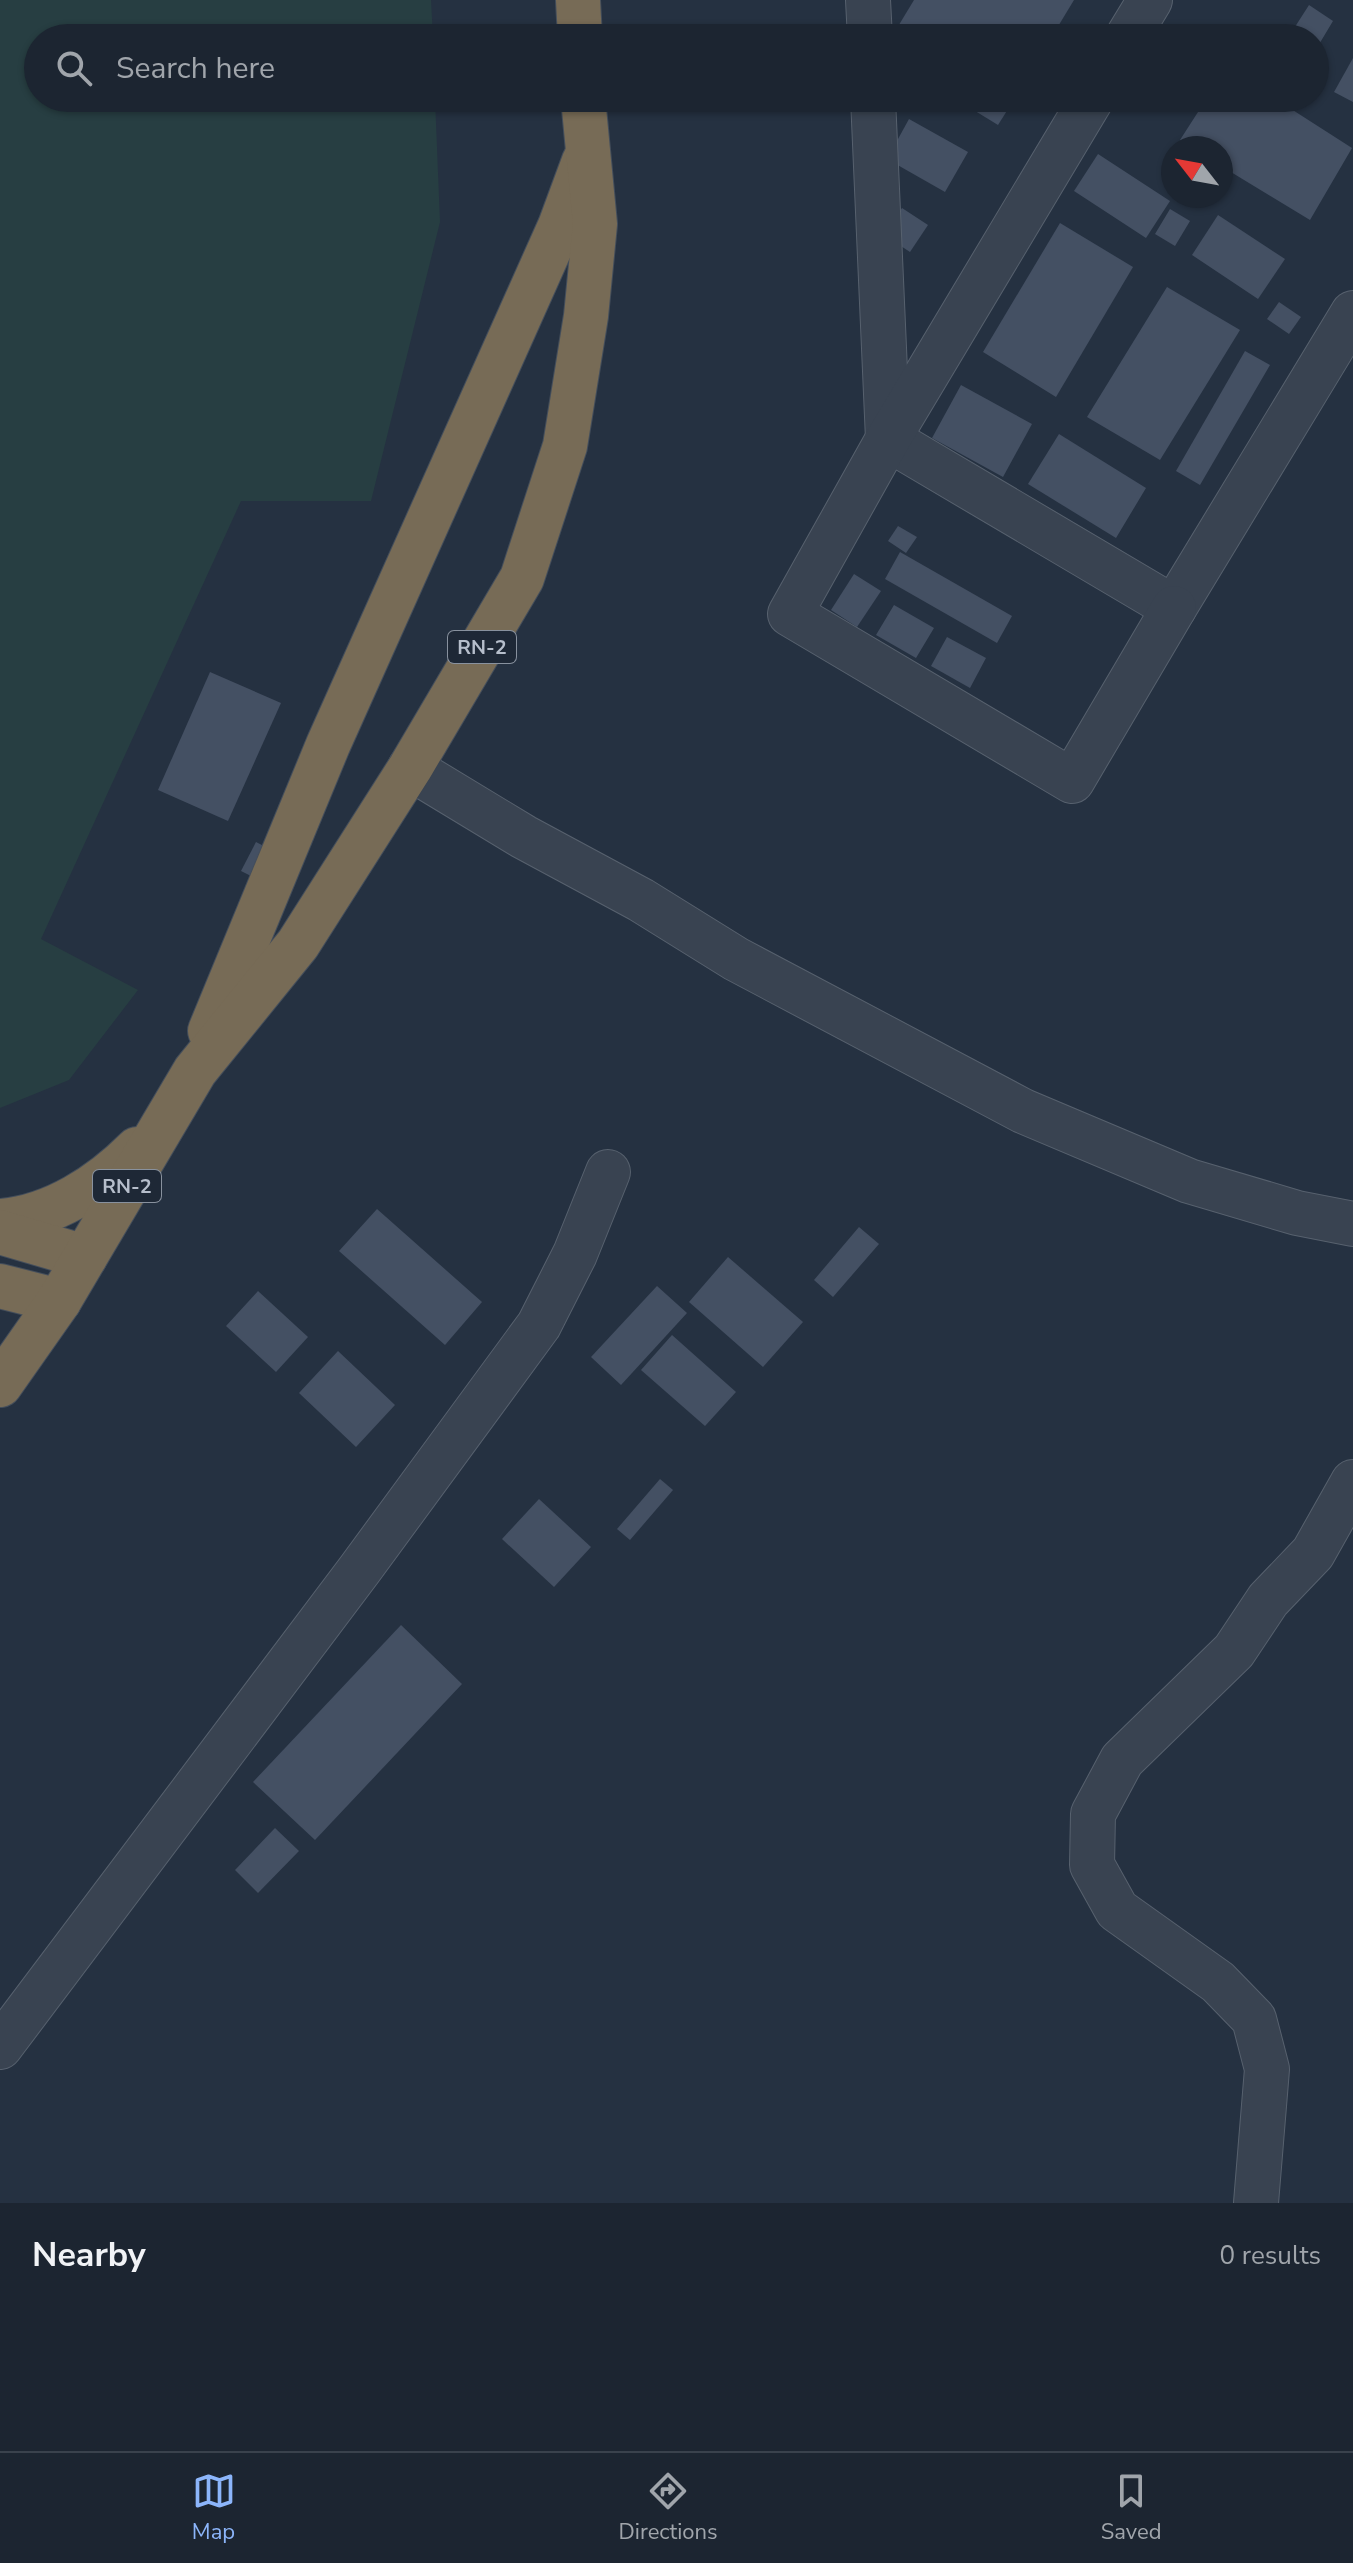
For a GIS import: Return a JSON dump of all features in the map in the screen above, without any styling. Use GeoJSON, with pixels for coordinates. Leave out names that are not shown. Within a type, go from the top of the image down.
{"type":"FeatureCollection","features":[{"type":"Feature","properties":{"kind":"highway"},"geometry":{"type":"LineString","coordinates":[[578,0],[579,24]]}},
{"type":"Feature","properties":{"kind":"highway","name":"RN-2"},"geometry":{"type":"LineString","coordinates":[[59,1301],[195,1071],[298,944],[410,768],[522,578],[565,446],[586,316],[595,224],[584,112]]}},
{"type":"Feature","properties":{"kind":"highway","name":"RN-2"},"geometry":{"type":"LineString","coordinates":[[195,1071],[246,937],[328,745],[560,226],[587,155]]}},
{"type":"Feature","properties":{"kind":"highway"},"geometry":{"type":"LineString","coordinates":[[0,1221],[46,1210],[84,1193],[118,1168],[169,1115]]}},
{"type":"Feature","properties":{"kind":"highway"},"geometry":{"type":"LineString","coordinates":[[0,1232],[85,1257]]}},
{"type":"Feature","properties":{"kind":"highway"},"geometry":{"type":"LineString","coordinates":[[0,1286],[59,1301],[0,1385]]}},
{"type":"Feature","properties":{"kind":"street"},"geometry":{"type":"LineString","coordinates":[[868,0],[869,24]]}},
{"type":"Feature","properties":{"kind":"street"},"geometry":{"type":"LineString","coordinates":[[1135,24],[1150,0]]}},
{"type":"Feature","properties":{"kind":"street"},"geometry":{"type":"LineString","coordinates":[[874,112],[888,439]]}},
{"type":"Feature","properties":{"kind":"street"},"geometry":{"type":"LineString","coordinates":[[1084,112],[888,439],[790,614],[1072,781],[1353,313]]}},
{"type":"Feature","properties":{"kind":"street"},"geometry":{"type":"LineString","coordinates":[[888,439],[1174,608]]}},
{"type":"Feature","properties":{"kind":"street"},"geometry":{"type":"LineString","coordinates":[[410,768],[524,837],[641,900],[736,959],[1023,1111],[1189,1181],[1297,1213],[1353,1224]]}},
{"type":"Feature","properties":{"kind":"street"},"geometry":{"type":"LineString","coordinates":[[0,2047],[360,1569],[539,1325],[575,1254],[608,1172]]}},
{"type":"Feature","properties":{"kind":"street"},"geometry":{"type":"LineString","coordinates":[[1256,2203],[1267,2069],[1254,2019],[1218,1982],[1117,1910],[1092,1865],[1093,1814],[1122,1760],[1234,1651],[1268,1600],[1313,1553],[1353,1482]]}},
{"type":"Feature","properties":{"kind":"green space"},"geometry":{"type":"Polygon","coordinates":[[[0,0],[431,0],[432,24],[24,24],[24,112],[436,112],[440,222],[371,501],[241,501],[41,939],[138,990],[69,1080],[0,1108],[0,0]]]}},
{"type":"Feature","properties":{"kind":"building"},"geometry":{"type":"Polygon","coordinates":[[[914,0],[1074,0],[1059,24],[899,24],[914,0]]]}},
{"type":"Feature","properties":{"kind":"building"},"geometry":{"type":"Polygon","coordinates":[[[1309,5],[1333,21],[1329,28],[1329,24],[1297,24],[1309,5]]]}},
{"type":"Feature","properties":{"kind":"building"},"geometry":{"type":"Polygon","coordinates":[[[1353,58],[1353,102],[1334,92],[1353,58]]]}},
{"type":"Feature","properties":{"kind":"building"},"geometry":{"type":"Polygon","coordinates":[[[977,112],[1006,112],[998,125],[977,112]]]}},
{"type":"Feature","properties":{"kind":"building"},"geometry":{"type":"Polygon","coordinates":[[[1198,112],[1296,112],[1352,148],[1310,220],[1233,173],[1233,136],[1183,136],[1198,112]]]}},
{"type":"Feature","properties":{"kind":"building"},"geometry":{"type":"Polygon","coordinates":[[[909,119],[968,152],[945,192],[887,159],[909,119]]]}},
{"type":"Feature","properties":{"kind":"building"},"geometry":{"type":"Polygon","coordinates":[[[1098,154],[1161,195],[1161,208],[1165,208],[1146,238],[1074,191],[1098,154]]]}},
{"type":"Feature","properties":{"kind":"building"},"geometry":{"type":"Polygon","coordinates":[[[902,208],[928,225],[910,252],[884,235],[902,208]]]}},
{"type":"Feature","properties":{"kind":"building"},"geometry":{"type":"Polygon","coordinates":[[[1170,209],[1190,221],[1175,246],[1155,234],[1170,209]]]}},
{"type":"Feature","properties":{"kind":"building"},"geometry":{"type":"Polygon","coordinates":[[[1218,215],[1285,259],[1258,299],[1192,255],[1218,215]]]}},
{"type":"Feature","properties":{"kind":"building"},"geometry":{"type":"Polygon","coordinates":[[[1060,223],[1133,267],[1056,397],[983,352],[1060,223]]]}},
{"type":"Feature","properties":{"kind":"building"},"geometry":{"type":"Polygon","coordinates":[[[1167,287],[1240,330],[1160,460],[1087,417],[1167,287]]]}},
{"type":"Feature","properties":{"kind":"building"},"geometry":{"type":"Polygon","coordinates":[[[1279,302],[1301,317],[1289,334],[1267,319],[1279,302]]]}},
{"type":"Feature","properties":{"kind":"building"},"geometry":{"type":"Polygon","coordinates":[[[1245,351],[1270,365],[1200,485],[1176,471],[1245,351]]]}},
{"type":"Feature","properties":{"kind":"building"},"geometry":{"type":"Polygon","coordinates":[[[961,385],[1032,424],[1003,477],[932,438],[961,385]]]}},
{"type":"Feature","properties":{"kind":"building"},"geometry":{"type":"Polygon","coordinates":[[[1059,434],[1146,488],[1116,538],[1028,484],[1059,434]]]}},
{"type":"Feature","properties":{"kind":"building"},"geometry":{"type":"Polygon","coordinates":[[[898,526],[917,537],[906,553],[888,541],[898,526]]]}},
{"type":"Feature","properties":{"kind":"building"},"geometry":{"type":"Polygon","coordinates":[[[900,552],[1012,616],[997,643],[885,579],[900,552]]]}},
{"type":"Feature","properties":{"kind":"building"},"geometry":{"type":"Polygon","coordinates":[[[854,574],[881,591],[857,627],[831,610],[854,574]]]}},
{"type":"Feature","properties":{"kind":"building"},"geometry":{"type":"Polygon","coordinates":[[[894,605],[934,628],[916,658],[876,635],[894,605]]]}},
{"type":"Feature","properties":{"kind":"building"},"geometry":{"type":"Polygon","coordinates":[[[947,637],[986,658],[970,688],[931,666],[947,637]]]}},
{"type":"Feature","properties":{"kind":"building"},"geometry":{"type":"Polygon","coordinates":[[[210,672],[281,703],[228,821],[158,790],[210,672]]]}},
{"type":"Feature","properties":{"kind":"building"},"geometry":{"type":"Polygon","coordinates":[[[256,842],[299,864],[285,893],[241,871],[256,842]]]}},
{"type":"Feature","properties":{"kind":"building"},"geometry":{"type":"Polygon","coordinates":[[[377,1209],[482,1302],[445,1345],[339,1251],[377,1209]]]}},
{"type":"Feature","properties":{"kind":"building"},"geometry":{"type":"Polygon","coordinates":[[[859,1227],[879,1244],[833,1297],[814,1280],[859,1227]]]}},
{"type":"Feature","properties":{"kind":"building"},"geometry":{"type":"Polygon","coordinates":[[[728,1257],[803,1322],[763,1367],[689,1302],[728,1257]]]}},
{"type":"Feature","properties":{"kind":"building"},"geometry":{"type":"Polygon","coordinates":[[[657,1286],[687,1313],[621,1385],[591,1357],[657,1286]]]}},
{"type":"Feature","properties":{"kind":"building"},"geometry":{"type":"Polygon","coordinates":[[[258,1291],[308,1337],[276,1372],[226,1326],[258,1291]]]}},
{"type":"Feature","properties":{"kind":"building"},"geometry":{"type":"Polygon","coordinates":[[[672,1335],[736,1392],[705,1426],[641,1370],[672,1335]]]}},
{"type":"Feature","properties":{"kind":"building"},"geometry":{"type":"Polygon","coordinates":[[[338,1351],[395,1405],[356,1447],[299,1393],[338,1351]]]}},
{"type":"Feature","properties":{"kind":"building"},"geometry":{"type":"Polygon","coordinates":[[[660,1479],[673,1490],[630,1540],[617,1529],[660,1479]]]}},
{"type":"Feature","properties":{"kind":"building"},"geometry":{"type":"Polygon","coordinates":[[[539,1499],[591,1547],[554,1587],[502,1539],[539,1499]]]}},
{"type":"Feature","properties":{"kind":"building"},"geometry":{"type":"Polygon","coordinates":[[[401,1625],[462,1684],[315,1840],[253,1782],[401,1625]]]}},
{"type":"Feature","properties":{"kind":"building"},"geometry":{"type":"Polygon","coordinates":[[[275,1828],[299,1851],[258,1893],[235,1870],[275,1828]]]}}]}
